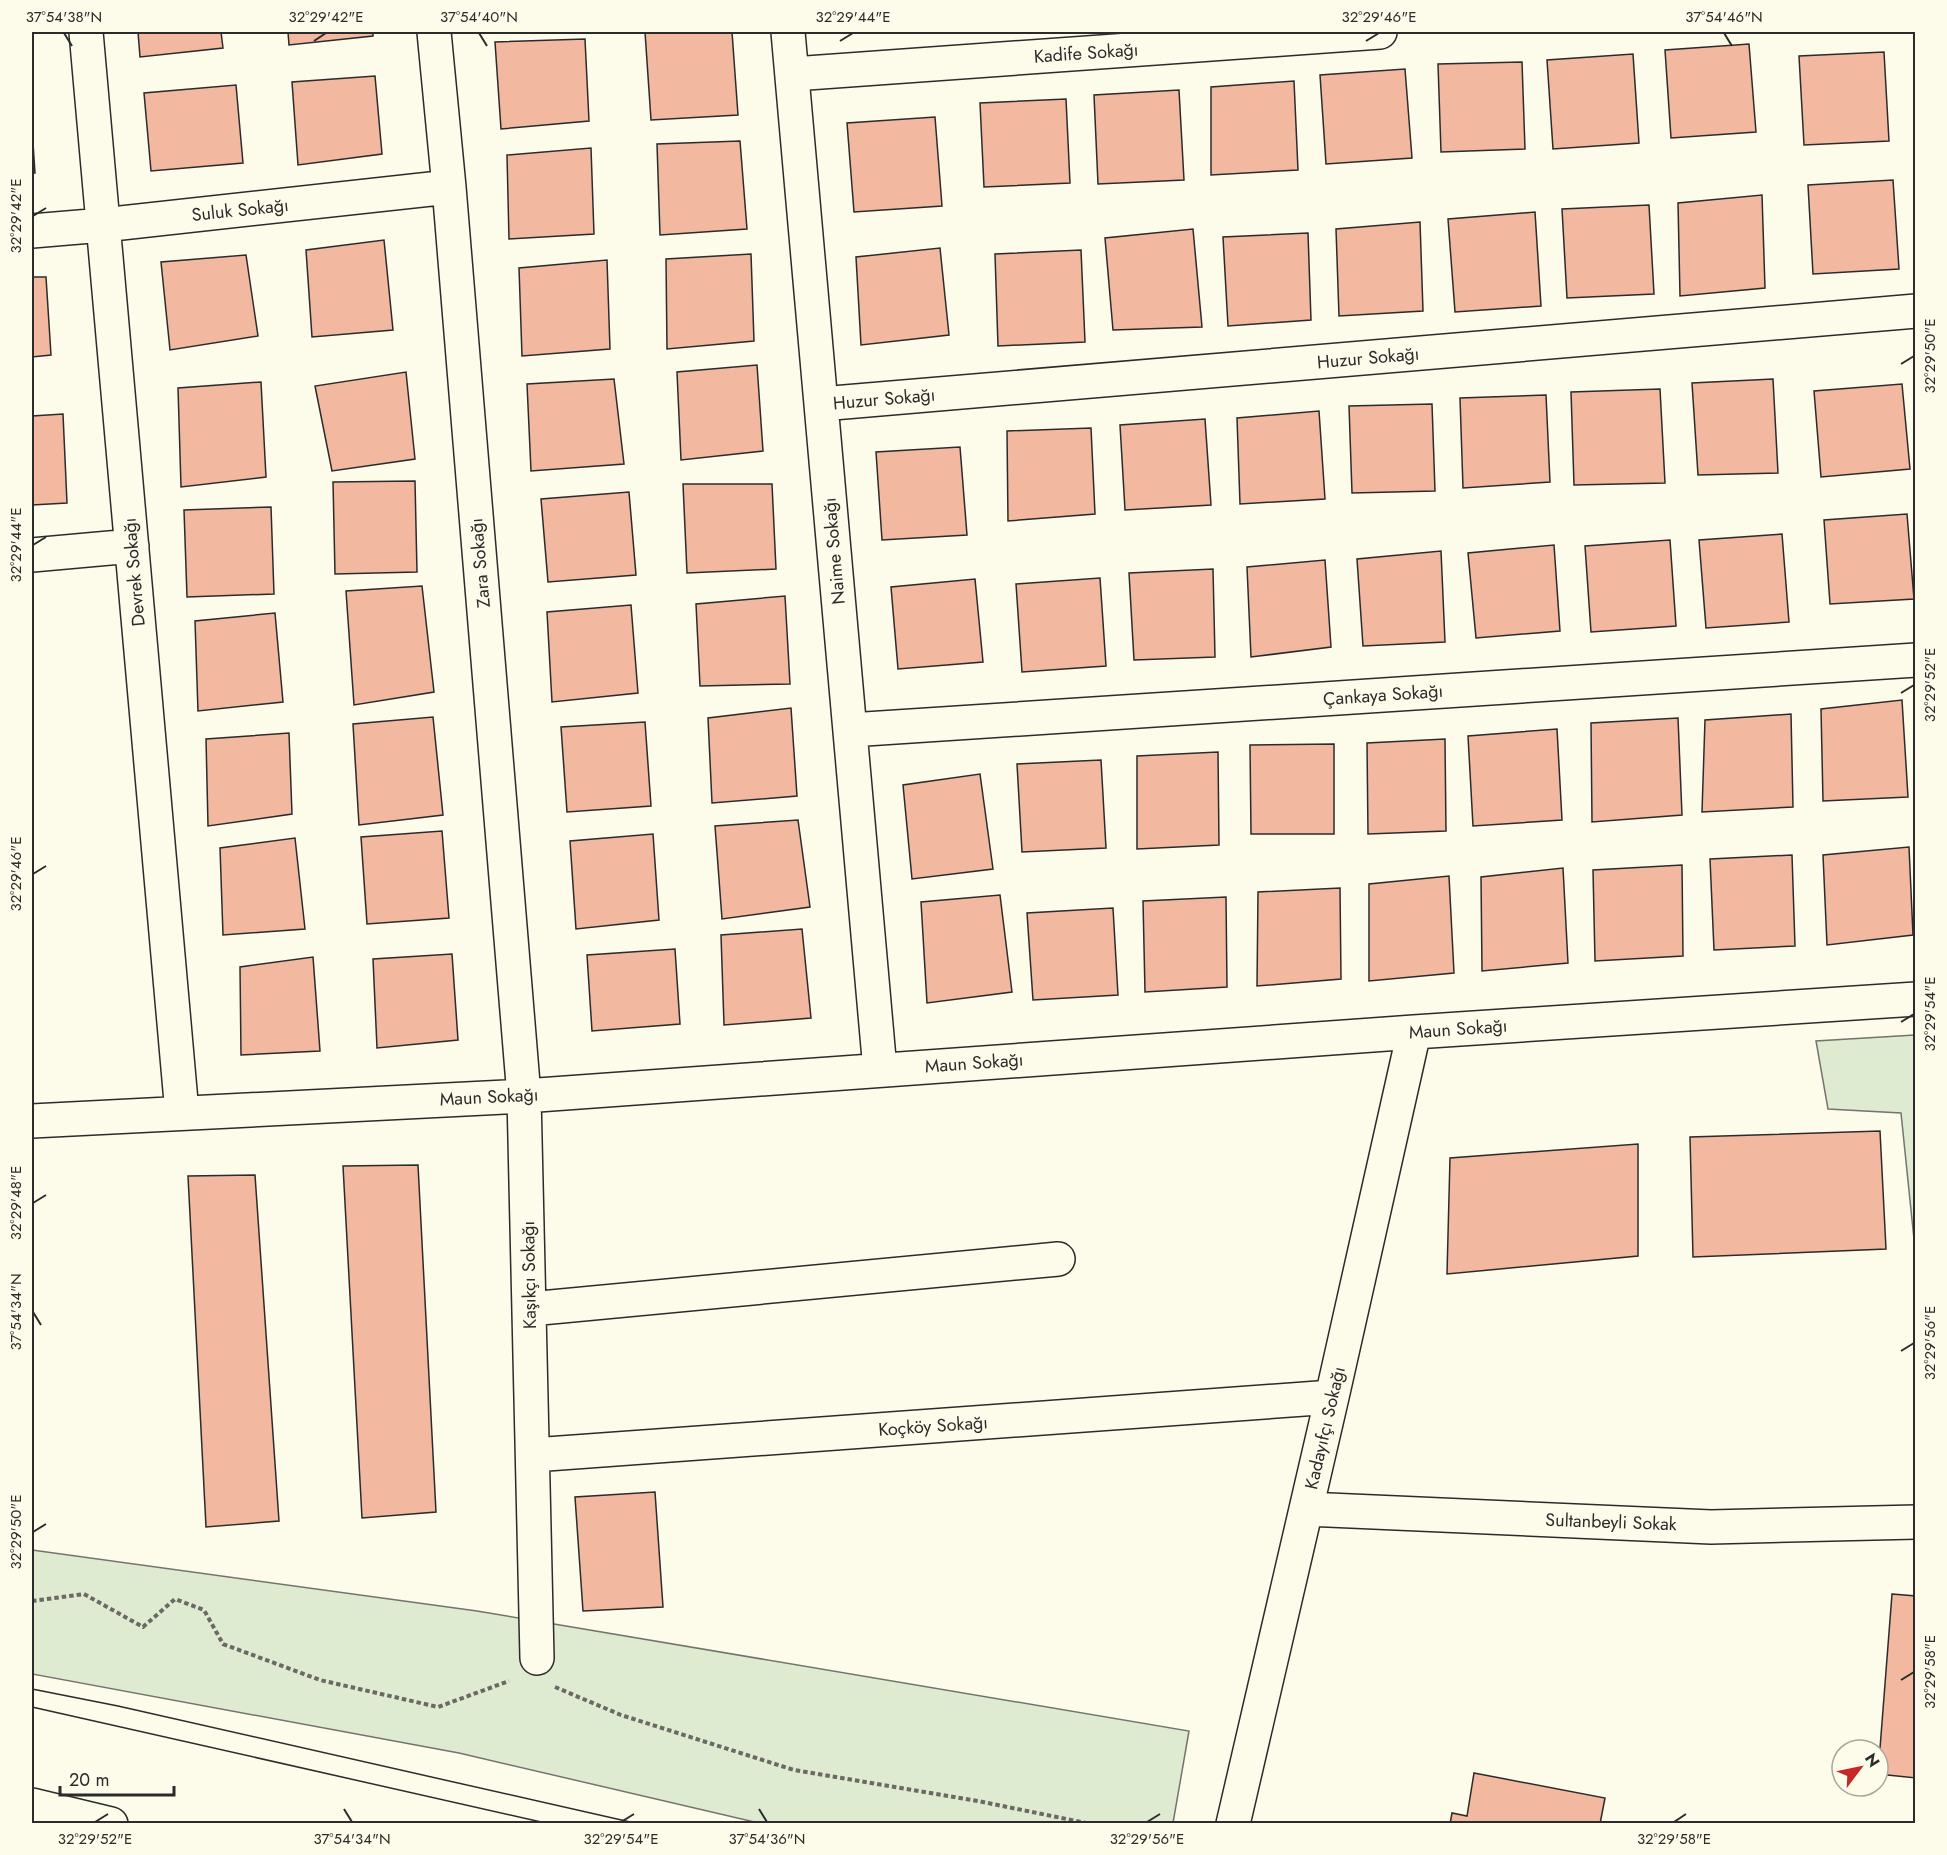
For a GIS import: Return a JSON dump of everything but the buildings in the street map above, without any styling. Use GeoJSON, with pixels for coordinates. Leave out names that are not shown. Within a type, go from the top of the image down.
{"type":"FeatureCollection","features":[{"type":"Feature","properties":{"kind":"main road","name":"Devrek Sokağı"},"geometry":{"type":"LineString","coordinates":[[86,32],[182,1113]]}},
{"type":"Feature","properties":{"kind":"main road","name":"Zara Sokağı"},"geometry":{"type":"LineString","coordinates":[[434,32],[449,187],[524,1096]]}},
{"type":"Feature","properties":{"kind":"main road","name":"Naime Sokağı"},"geometry":{"type":"LineString","coordinates":[[788,32],[880,1070]]}},
{"type":"Feature","properties":{"kind":"main road","name":"Kadife Sokağı"},"geometry":{"type":"LineString","coordinates":[[792,74],[1380,32]]}},
{"type":"Feature","properties":{"kind":"main road","name":"Suluk Sokağı"},"geometry":{"type":"LineString","coordinates":[[32,231],[449,187]]}},
{"type":"Feature","properties":{"kind":"main road","name":"Huzur Sokağı"},"geometry":{"type":"LineString","coordinates":[[821,404],[1916,311]]}},
{"type":"Feature","properties":{"kind":"main road"},"geometry":{"type":"LineString","coordinates":[[32,555],[132,546]]}},
{"type":"Feature","properties":{"kind":"main road","name":"Çankaya Sokağı"},"geometry":{"type":"LineString","coordinates":[[850,730],[1916,660]]}},
{"type":"Feature","properties":{"kind":"main road","name":"Maun Sokağı"},"geometry":{"type":"LineString","coordinates":[[32,1121],[524,1096],[1414,1032],[1916,999]]}},
{"type":"Feature","properties":{"kind":"main road","name":"Kadayıfçı Sokağı"},"geometry":{"type":"LineString","coordinates":[[1233,1824],[1414,1032]]}},
{"type":"Feature","properties":{"kind":"main road","name":"Kaşıkçı Sokağı"},"geometry":{"type":"LineString","coordinates":[[524,1096],[533,1455],[534,1674]]}},
{"type":"Feature","properties":{"kind":"main road"},"geometry":{"type":"LineString","coordinates":[[530,1309],[1058,1259]]}},
{"type":"Feature","properties":{"kind":"main road","name":"Koçköy Sokağı"},"geometry":{"type":"LineString","coordinates":[[533,1455],[1332,1397]]}},
{"type":"Feature","properties":{"kind":"main road","name":"Sultanbeyli Sokak"},"geometry":{"type":"LineString","coordinates":[[1306,1509],[1711,1527],[1916,1522]]}},
{"type":"Feature","properties":{"kind":"main road"},"geometry":{"type":"LineString","coordinates":[[32,1805],[111,1824]]}},
{"type":"Feature","properties":{"kind":"path"},"geometry":{"type":"LineString","coordinates":[[32,1601],[84,1594],[143,1627],[175,1599],[204,1610],[223,1644],[320,1680],[438,1707],[534,1674],[621,1715],[794,1770],[978,1801],[1091,1824]]}},
{"type":"Feature","properties":{"kind":"green space"},"geometry":{"type":"Polygon","coordinates":[[[1916,1035],[1915,1249],[1901,1113],[1828,1109],[1816,1041],[1916,1035]]]}},
{"type":"Feature","properties":{"kind":"green space"},"geometry":{"type":"Polygon","coordinates":[[[32,1550],[477,1611],[1189,1731],[1173,1823],[763,1824],[459,1753],[32,1674],[32,1550]]]}},
{"type":"Feature","properties":{"kind":"tram line"},"geometry":{"type":"LineString","coordinates":[[32,1689],[118,1706],[639,1824]]}},
{"type":"Feature","properties":{"kind":"tram line"},"geometry":{"type":"LineString","coordinates":[[32,1707],[550,1824]]}}]}
